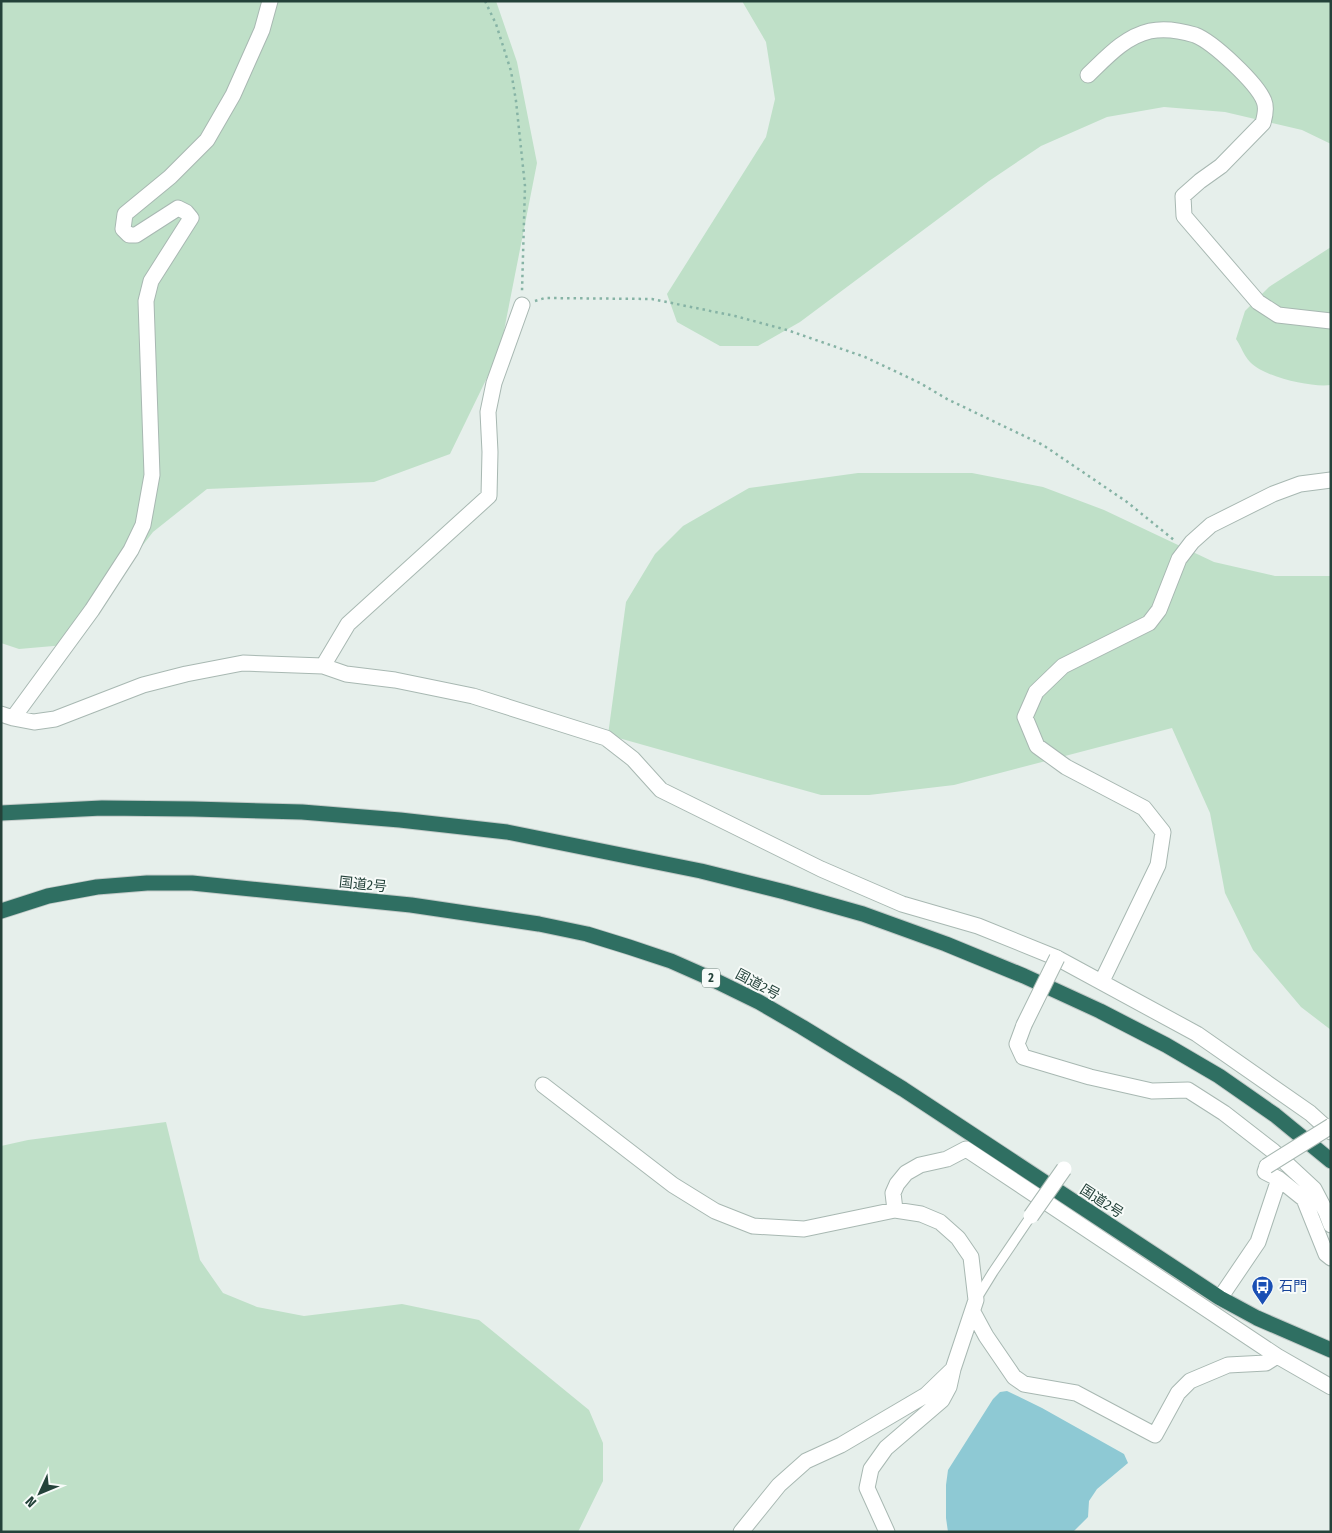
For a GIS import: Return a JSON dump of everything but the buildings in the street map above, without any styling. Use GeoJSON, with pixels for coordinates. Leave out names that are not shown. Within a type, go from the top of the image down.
{"type":"FeatureCollection","features":[{"type":"Feature","properties":{"kind":"highway"},"geometry":{"type":"LineString","coordinates":[[1,813],[102,808],[193,808],[302,812],[400,820],[507,832],[701,871],[785,892],[863,914],[937,941],[1024,976],[1100,1011],[1166,1045],[1219,1076],[1275,1116],[1331,1161]]}},
{"type":"Feature","properties":{"kind":"highway","name":"国道2号"},"geometry":{"type":"LineString","coordinates":[[1,912],[48,896],[97,887],[147,882],[192,883],[410,905],[539,924],[587,934],[629,947],[671,961],[759,1002],[903,1089],[1220,1298],[1257,1318],[1331,1350]]}},
{"type":"Feature","properties":{"kind":"street"},"geometry":{"type":"LineString","coordinates":[[270,1],[262,30],[233,95],[207,140],[170,177],[124,214],[123,230],[129,236],[136,235],[178,208],[186,212],[191,218],[151,282],[146,301],[152,475],[143,525],[131,550],[92,610],[7,716],[34,722],[55,719],[143,685],[186,674],[243,663],[323,666],[346,674],[395,680],[473,696],[606,738],[633,758],[662,790],[812,865],[902,904],[978,926],[1057,958],[1197,1034],[1310,1114],[1331,1132]]}},
{"type":"Feature","properties":{"kind":"street"},"geometry":{"type":"LineString","coordinates":[[1088,74],[1123,42],[1149,32],[1167,30],[1196,36],[1220,52],[1256,87],[1265,102],[1263,123],[1221,166],[1200,180],[1183,196],[1184,216],[1258,302],[1278,315],[1331,321]]}},
{"type":"Feature","properties":{"kind":"street"},"geometry":{"type":"LineString","coordinates":[[323,666],[348,624],[489,496],[490,452],[488,412],[494,383],[522,306]]}},
{"type":"Feature","properties":{"kind":"street"},"geometry":{"type":"LineString","coordinates":[[1102,981],[1158,866],[1163,832],[1144,808],[1066,767],[1037,746],[1025,718],[1036,692],[1062,666],[1149,622],[1159,610],[1179,559],[1192,542],[1212,525],[1273,494],[1300,484],[1331,480]]}},
{"type":"Feature","properties":{"kind":"street"},"geometry":{"type":"LineString","coordinates":[[1057,958],[1024,1025],[1017,1044],[1023,1057],[1090,1078],[1152,1091],[1188,1090],[1273,1151],[1314,1189],[1331,1225]]}},
{"type":"Feature","properties":{"kind":"street"},"geometry":{"type":"LineString","coordinates":[[543,1085],[674,1185],[715,1211],[753,1226],[804,1229],[895,1210],[921,1214],[940,1222],[958,1238],[971,1257],[974,1306],[986,1336],[1014,1377],[1024,1384],[1076,1393],[1155,1435],[1178,1393],[1190,1381],[1228,1365],[1266,1363],[1277,1356]]}},
{"type":"Feature","properties":{"kind":"street"},"geometry":{"type":"LineString","coordinates":[[1331,1126],[1267,1166],[1265,1172],[1279,1179],[1304,1200],[1326,1254],[1331,1258]]}},
{"type":"Feature","properties":{"kind":"street"},"geometry":{"type":"LineString","coordinates":[[895,1210],[893,1193],[896,1184],[906,1173],[920,1165],[947,1158],[966,1149],[1277,1356],[1331,1387]]}},
{"type":"Feature","properties":{"kind":"street"},"geometry":{"type":"LineString","coordinates":[[1030,1216],[1064,1169]]}},
{"type":"Feature","properties":{"kind":"street"},"geometry":{"type":"LineString","coordinates":[[1220,1298],[1258,1242],[1279,1179]]}},
{"type":"Feature","properties":{"kind":"street"},"geometry":{"type":"LineString","coordinates":[[886,1532],[867,1488],[871,1469],[886,1448],[942,1400],[949,1386],[974,1306]]}},
{"type":"Feature","properties":{"kind":"street"},"geometry":{"type":"LineString","coordinates":[[741,1532],[779,1485],[806,1461],[841,1445],[926,1395],[953,1369]]}},
{"type":"Feature","properties":{"kind":"lane"},"geometry":{"type":"LineString","coordinates":[[974,1306],[993,1272],[1030,1216]]}},
{"type":"Feature","properties":{"kind":"path"},"geometry":{"type":"LineString","coordinates":[[484,1],[496,24],[511,71],[516,101],[525,186],[522,306],[545,298],[652,299],[736,316],[787,330],[865,357],[1043,445],[1127,502],[1186,550]]}},
{"type":"Feature","properties":{"kind":"green space"},"geometry":{"type":"Polygon","coordinates":[[[1,1],[496,1],[517,62],[537,163],[500,351],[450,454],[374,482],[207,489],[153,532],[65,645],[19,649],[1,643],[1,1]]]}},
{"type":"Feature","properties":{"kind":"green space"},"geometry":{"type":"Polygon","coordinates":[[[742,1],[1331,1],[1331,144],[1302,130],[1225,112],[1164,107],[1107,117],[1041,146],[989,181],[800,322],[758,346],[720,346],[677,322],[667,294],[766,137],[775,99],[766,42],[742,1]]]}},
{"type":"Feature","properties":{"kind":"green space"},"geometry":{"type":"Polygon","coordinates":[[[1331,247],[1331,385],[1301,383],[1277,377],[1257,367],[1248,360],[1236,339],[1245,311],[1269,287],[1331,247]]]}},
{"type":"Feature","properties":{"kind":"green space"},"geometry":{"type":"Polygon","coordinates":[[[858,473],[972,473],[1043,487],[1104,510],[1214,562],[1275,576],[1331,576],[1331,1030],[1301,1007],[1253,950],[1225,893],[1210,813],[1172,728],[954,785],[869,795],[821,795],[608,735],[626,602],[655,554],[683,526],[749,488],[858,473]]]}},
{"type":"Feature","properties":{"kind":"green space"},"geometry":{"type":"Polygon","coordinates":[[[166,1122],[200,1260],[223,1293],[257,1307],[304,1316],[402,1304],[479,1320],[589,1410],[603,1443],[603,1481],[578,1532],[1,1532],[1,1146],[28,1140],[166,1122]]]}},
{"type":"Feature","properties":{"kind":"water"},"geometry":{"type":"Polygon","coordinates":[[[1007,1391],[1042,1408],[1124,1454],[1128,1463],[1097,1489],[1089,1501],[1088,1517],[1073,1532],[948,1532],[946,1485],[948,1470],[993,1399],[1000,1392],[1007,1391]]]}},
{"type":"Feature","properties":{"kind":"place","name":"石門"},"geometry":{"type":"Point","coordinates":[1263,1305]}}]}
